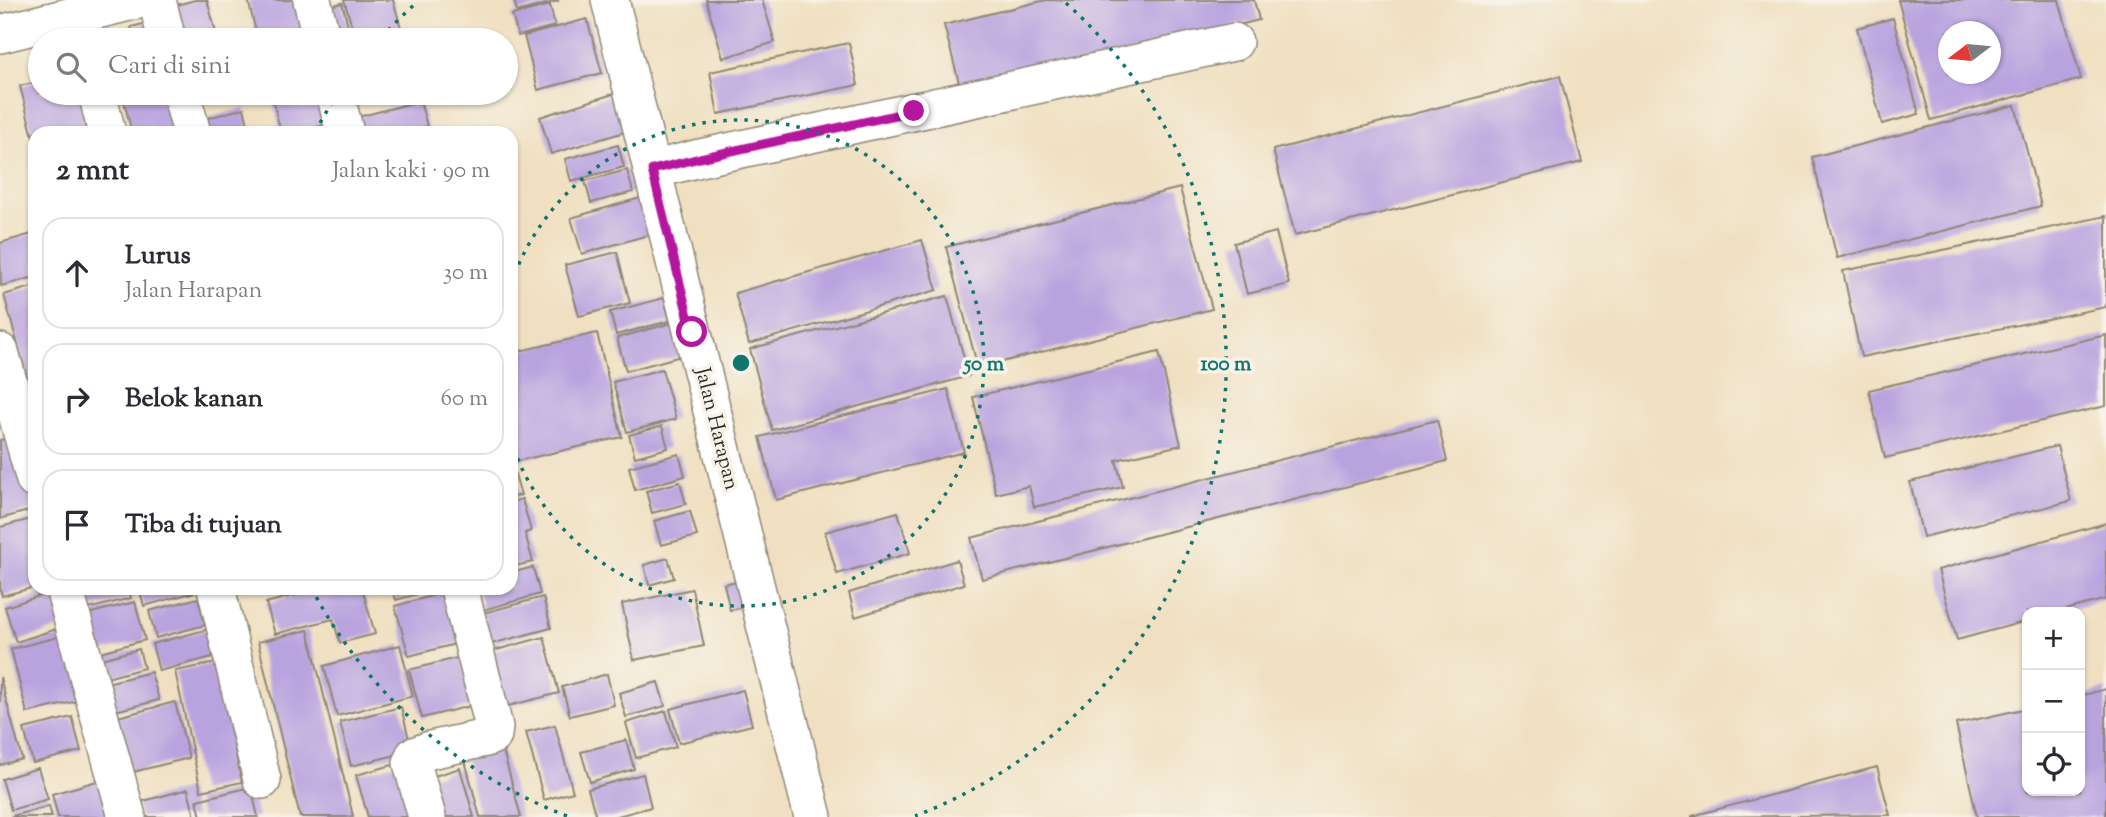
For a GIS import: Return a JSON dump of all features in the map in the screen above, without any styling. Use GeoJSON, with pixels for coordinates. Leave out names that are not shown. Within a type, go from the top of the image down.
{"type":"FeatureCollection","features":[{"type":"Feature","properties":{"kind":"street"},"geometry":{"type":"LineString","coordinates":[[30,28],[79,18],[137,0]]}},
{"type":"Feature","properties":{"kind":"street"},"geometry":{"type":"LineString","coordinates":[[157,0],[164,28]]}},
{"type":"Feature","properties":{"kind":"street"},"geometry":{"type":"LineString","coordinates":[[312,0],[319,28]]}},
{"type":"Feature","properties":{"kind":"street","name":"Jalan Harapan"},"geometry":{"type":"LineString","coordinates":[[610,0],[813,817]]}},
{"type":"Feature","properties":{"kind":"street"},"geometry":{"type":"LineString","coordinates":[[0,34],[28,28]]}},
{"type":"Feature","properties":{"kind":"street"},"geometry":{"type":"LineString","coordinates":[[652,170],[1234,42]]}},
{"type":"Feature","properties":{"kind":"street"},"geometry":{"type":"LineString","coordinates":[[100,105],[105,126]]}},
{"type":"Feature","properties":{"kind":"street"},"geometry":{"type":"LineString","coordinates":[[184,105],[190,126]]}},
{"type":"Feature","properties":{"kind":"street"},"geometry":{"type":"LineString","coordinates":[[338,105],[343,126]]}},
{"type":"Feature","properties":{"kind":"street"},"geometry":{"type":"LineString","coordinates":[[0,352],[28,454]]}},
{"type":"Feature","properties":{"kind":"street"},"geometry":{"type":"LineString","coordinates":[[66,595],[127,817]]}},
{"type":"Feature","properties":{"kind":"street"},"geometry":{"type":"LineString","coordinates":[[218,595],[262,780]]}},
{"type":"Feature","properties":{"kind":"street"},"geometry":{"type":"LineString","coordinates":[[427,817],[412,763],[414,756],[493,735],[494,727],[461,595]]}},
{"type":"Feature","properties":{"kind":"building"},"geometry":{"type":"Polygon","coordinates":[[[207,0],[215,28],[179,28],[173,6],[207,0]]]}},
{"type":"Feature","properties":{"kind":"building"},"geometry":{"type":"Polygon","coordinates":[[[248,0],[310,0],[317,28],[255,28],[248,0]]]}},
{"type":"Feature","properties":{"kind":"building"},"geometry":{"type":"Polygon","coordinates":[[[344,0],[393,0],[401,28],[352,28],[344,0]]]}},
{"type":"Feature","properties":{"kind":"building"},"geometry":{"type":"Polygon","coordinates":[[[514,0],[557,0],[558,1],[517,12],[514,0]]]}},
{"type":"Feature","properties":{"kind":"building"},"geometry":{"type":"Polygon","coordinates":[[[706,0],[762,0],[775,42],[723,58],[706,0]]]}},
{"type":"Feature","properties":{"kind":"building"},"geometry":{"type":"Polygon","coordinates":[[[1046,0],[1254,0],[1259,20],[962,94],[944,25],[1046,0]]]}},
{"type":"Feature","properties":{"kind":"building"},"geometry":{"type":"Polygon","coordinates":[[[1898,0],[2059,0],[2081,79],[1931,120],[1898,0]]]}},
{"type":"Feature","properties":{"kind":"building"},"geometry":{"type":"Polygon","coordinates":[[[342,3],[349,28],[329,28],[323,8],[342,3]]]}},
{"type":"Feature","properties":{"kind":"building"},"geometry":{"type":"Polygon","coordinates":[[[550,5],[555,26],[518,36],[518,28],[512,15],[550,5]]]}},
{"type":"Feature","properties":{"kind":"building"},"geometry":{"type":"Polygon","coordinates":[[[1893,18],[1919,114],[1882,124],[1857,28],[1893,18]]]}},
{"type":"Feature","properties":{"kind":"building"},"geometry":{"type":"Polygon","coordinates":[[[587,19],[602,73],[538,90],[524,36],[587,19]]]}},
{"type":"Feature","properties":{"kind":"building"},"geometry":{"type":"Polygon","coordinates":[[[160,20],[162,28],[131,28],[160,20]]]}},
{"type":"Feature","properties":{"kind":"building"},"geometry":{"type":"Polygon","coordinates":[[[849,43],[858,85],[718,114],[710,72],[849,43]]]}},
{"type":"Feature","properties":{"kind":"building"},"geometry":{"type":"Polygon","coordinates":[[[1560,76],[1582,162],[1295,235],[1273,150],[1560,76]]]}},
{"type":"Feature","properties":{"kind":"building"},"geometry":{"type":"Polygon","coordinates":[[[28,84],[28,105],[82,105],[87,126],[30,126],[20,86],[28,84]]]}},
{"type":"Feature","properties":{"kind":"building"},"geometry":{"type":"Polygon","coordinates":[[[626,90],[638,128],[551,154],[540,117],[626,90]]]}},
{"type":"Feature","properties":{"kind":"building"},"geometry":{"type":"Polygon","coordinates":[[[125,105],[181,105],[186,126],[130,126],[125,105]]]}},
{"type":"Feature","properties":{"kind":"building"},"geometry":{"type":"Polygon","coordinates":[[[274,105],[327,105],[332,123],[321,126],[279,126],[274,105]]]}},
{"type":"Feature","properties":{"kind":"building"},"geometry":{"type":"Polygon","coordinates":[[[404,105],[421,105],[427,126],[347,126],[346,120],[404,105]]]}},
{"type":"Feature","properties":{"kind":"building"},"geometry":{"type":"Polygon","coordinates":[[[2015,105],[2041,206],[1837,258],[1812,157],[2015,105]]]}},
{"type":"Feature","properties":{"kind":"building"},"geometry":{"type":"Polygon","coordinates":[[[244,108],[248,126],[210,126],[208,118],[244,108]]]}},
{"type":"Feature","properties":{"kind":"building"},"geometry":{"type":"Polygon","coordinates":[[[618,145],[624,167],[571,181],[565,159],[618,145]]]}},
{"type":"Feature","properties":{"kind":"building"},"geometry":{"type":"Polygon","coordinates":[[[627,170],[633,192],[591,203],[585,181],[627,170]]]}},
{"type":"Feature","properties":{"kind":"building"},"geometry":{"type":"Polygon","coordinates":[[[1180,188],[1212,309],[978,368],[946,247],[1180,188]]]}},
{"type":"Feature","properties":{"kind":"building"},"geometry":{"type":"Polygon","coordinates":[[[644,197],[655,233],[582,254],[571,218],[644,197]]]}},
{"type":"Feature","properties":{"kind":"building"},"geometry":{"type":"Polygon","coordinates":[[[2106,216],[2106,307],[1861,357],[1843,271],[2106,216]]]}},
{"type":"Feature","properties":{"kind":"building"},"geometry":{"type":"Polygon","coordinates":[[[1276,232],[1289,284],[1247,294],[1234,243],[1276,232]]]}},
{"type":"Feature","properties":{"kind":"building"},"geometry":{"type":"Polygon","coordinates":[[[28,235],[28,279],[1,286],[0,243],[28,235]]]}},
{"type":"Feature","properties":{"kind":"building"},"geometry":{"type":"Polygon","coordinates":[[[922,240],[937,290],[749,344],[735,293],[922,240]]]}},
{"type":"Feature","properties":{"kind":"building"},"geometry":{"type":"Polygon","coordinates":[[[617,252],[630,303],[579,316],[565,265],[617,252]]]}},
{"type":"Feature","properties":{"kind":"building"},"geometry":{"type":"Polygon","coordinates":[[[28,288],[28,381],[4,295],[28,288]]]}},
{"type":"Feature","properties":{"kind":"building"},"geometry":{"type":"Polygon","coordinates":[[[947,296],[969,376],[772,430],[750,349],[947,296]]]}},
{"type":"Feature","properties":{"kind":"building"},"geometry":{"type":"Polygon","coordinates":[[[664,298],[670,321],[616,335],[610,312],[664,298]]]}},
{"type":"Feature","properties":{"kind":"building"},"geometry":{"type":"Polygon","coordinates":[[[672,323],[681,356],[626,371],[617,338],[672,323]]]}},
{"type":"Feature","properties":{"kind":"building"},"geometry":{"type":"Polygon","coordinates":[[[597,333],[622,437],[518,461],[518,351],[597,333]]]}},
{"type":"Feature","properties":{"kind":"building"},"geometry":{"type":"Polygon","coordinates":[[[2106,335],[2106,406],[1885,458],[1869,390],[2106,335]]]}},
{"type":"Feature","properties":{"kind":"building"},"geometry":{"type":"Polygon","coordinates":[[[1159,352],[1181,445],[1116,460],[1123,487],[1034,507],[1029,486],[996,494],[973,397],[1159,352]]]}},
{"type":"Feature","properties":{"kind":"building"},"geometry":{"type":"Polygon","coordinates":[[[662,369],[676,419],[627,432],[613,382],[662,369]]]}},
{"type":"Feature","properties":{"kind":"building"},"geometry":{"type":"Polygon","coordinates":[[[948,389],[964,452],[776,500],[760,437],[948,389]]]}},
{"type":"Feature","properties":{"kind":"building"},"geometry":{"type":"Polygon","coordinates":[[[1437,420],[1447,461],[982,579],[971,538],[1437,420]]]}},
{"type":"Feature","properties":{"kind":"building"},"geometry":{"type":"Polygon","coordinates":[[[662,426],[668,448],[635,457],[629,435],[662,426]]]}},
{"type":"Feature","properties":{"kind":"building"},"geometry":{"type":"Polygon","coordinates":[[[16,436],[28,482],[28,511],[0,519],[0,440],[16,436]]]}},
{"type":"Feature","properties":{"kind":"building"},"geometry":{"type":"Polygon","coordinates":[[[2057,446],[2071,501],[1923,537],[1910,482],[2057,446]]]}},
{"type":"Feature","properties":{"kind":"building"},"geometry":{"type":"Polygon","coordinates":[[[679,454],[685,476],[635,490],[629,467],[679,454]]]}},
{"type":"Feature","properties":{"kind":"building"},"geometry":{"type":"Polygon","coordinates":[[[680,482],[686,504],[652,513],[646,491],[680,482]]]}},
{"type":"Feature","properties":{"kind":"building"},"geometry":{"type":"Polygon","coordinates":[[[522,499],[531,531],[525,533],[533,562],[518,565],[518,500],[522,499]]]}},
{"type":"Feature","properties":{"kind":"building"},"geometry":{"type":"Polygon","coordinates":[[[690,511],[697,536],[661,545],[654,521],[690,511]]]}},
{"type":"Feature","properties":{"kind":"building"},"geometry":{"type":"Polygon","coordinates":[[[898,512],[910,553],[837,574],[825,532],[898,512]]]}},
{"type":"Feature","properties":{"kind":"building"},"geometry":{"type":"Polygon","coordinates":[[[28,520],[28,589],[2,596],[0,588],[0,527],[28,520]]]}},
{"type":"Feature","properties":{"kind":"building"},"geometry":{"type":"Polygon","coordinates":[[[2106,523],[2106,599],[2076,607],[2022,607],[2022,622],[1957,640],[1938,570],[2106,523]]]}},
{"type":"Feature","properties":{"kind":"building"},"geometry":{"type":"Polygon","coordinates":[[[668,558],[674,578],[649,585],[644,565],[668,558]]]}},
{"type":"Feature","properties":{"kind":"building"},"geometry":{"type":"Polygon","coordinates":[[[957,560],[964,584],[855,617],[849,593],[957,560]]]}},
{"type":"Feature","properties":{"kind":"building"},"geometry":{"type":"Polygon","coordinates":[[[533,567],[540,594],[483,610],[479,595],[518,595],[518,571],[533,567]]]}},
{"type":"Feature","properties":{"kind":"building"},"geometry":{"type":"Polygon","coordinates":[[[745,579],[751,606],[730,610],[724,584],[745,579]]]}},
{"type":"Feature","properties":{"kind":"building"},"geometry":{"type":"Polygon","coordinates":[[[692,589],[704,646],[634,660],[622,604],[692,589]]]}},
{"type":"Feature","properties":{"kind":"building"},"geometry":{"type":"Polygon","coordinates":[[[42,595],[60,595],[69,625],[16,642],[5,607],[42,595]]]}},
{"type":"Feature","properties":{"kind":"building"},"geometry":{"type":"Polygon","coordinates":[[[76,595],[130,595],[131,598],[80,611],[76,595]]]}},
{"type":"Feature","properties":{"kind":"building"},"geometry":{"type":"Polygon","coordinates":[[[141,595],[184,595],[144,606],[141,595]]]}},
{"type":"Feature","properties":{"kind":"building"},"geometry":{"type":"Polygon","coordinates":[[[296,595],[364,595],[375,634],[340,643],[333,619],[275,634],[266,603],[296,595]]]}},
{"type":"Feature","properties":{"kind":"building"},"geometry":{"type":"Polygon","coordinates":[[[394,595],[414,595],[396,600],[394,595]]]}},
{"type":"Feature","properties":{"kind":"building"},"geometry":{"type":"Polygon","coordinates":[[[435,595],[454,595],[467,641],[409,656],[395,606],[435,595]]]}},
{"type":"Feature","properties":{"kind":"building"},"geometry":{"type":"Polygon","coordinates":[[[543,597],[551,628],[491,644],[483,613],[543,597]]]}},
{"type":"Feature","properties":{"kind":"building"},"geometry":{"type":"Polygon","coordinates":[[[198,598],[205,625],[156,638],[149,611],[198,598]]]}},
{"type":"Feature","properties":{"kind":"building"},"geometry":{"type":"Polygon","coordinates":[[[135,602],[145,640],[93,654],[83,615],[135,602]]]}},
{"type":"Feature","properties":{"kind":"building"},"geometry":{"type":"Polygon","coordinates":[[[209,629],[216,656],[159,671],[152,644],[209,629]]]}},
{"type":"Feature","properties":{"kind":"building"},"geometry":{"type":"Polygon","coordinates":[[[308,630],[353,816],[300,817],[258,642],[308,630]]]}},
{"type":"Feature","properties":{"kind":"building"},"geometry":{"type":"Polygon","coordinates":[[[70,634],[86,699],[27,713],[11,649],[70,634]]]}},
{"type":"Feature","properties":{"kind":"building"},"geometry":{"type":"Polygon","coordinates":[[[544,637],[559,693],[504,707],[489,652],[544,637]]]}},
{"type":"Feature","properties":{"kind":"building"},"geometry":{"type":"Polygon","coordinates":[[[400,645],[413,696],[337,716],[324,666],[400,645]]]}},
{"type":"Feature","properties":{"kind":"building"},"geometry":{"type":"Polygon","coordinates":[[[139,649],[144,668],[95,681],[90,662],[139,649]]]}},
{"type":"Feature","properties":{"kind":"building"},"geometry":{"type":"Polygon","coordinates":[[[461,657],[474,705],[422,718],[409,670],[461,657]]]}},
{"type":"Feature","properties":{"kind":"building"},"geometry":{"type":"Polygon","coordinates":[[[216,663],[242,782],[201,791],[175,671],[216,663]]]}},
{"type":"Feature","properties":{"kind":"building"},"geometry":{"type":"Polygon","coordinates":[[[151,672],[159,700],[111,712],[103,684],[151,672]]]}},
{"type":"Feature","properties":{"kind":"building"},"geometry":{"type":"Polygon","coordinates":[[[607,674],[614,705],[570,716],[562,687],[607,674]]]}},
{"type":"Feature","properties":{"kind":"building"},"geometry":{"type":"Polygon","coordinates":[[[0,677],[22,759],[0,765],[0,677]]]}},
{"type":"Feature","properties":{"kind":"building"},"geometry":{"type":"Polygon","coordinates":[[[658,682],[665,706],[626,717],[619,693],[658,682]]]}},
{"type":"Feature","properties":{"kind":"building"},"geometry":{"type":"Polygon","coordinates":[[[2106,689],[2106,817],[1977,817],[1956,724],[2022,709],[2022,796],[2085,796],[2085,695],[2106,689]]]}},
{"type":"Feature","properties":{"kind":"building"},"geometry":{"type":"Polygon","coordinates":[[[743,690],[752,725],[679,743],[670,709],[743,690]]]}},
{"type":"Feature","properties":{"kind":"building"},"geometry":{"type":"Polygon","coordinates":[[[175,702],[189,758],[129,773],[114,718],[175,702]]]}},
{"type":"Feature","properties":{"kind":"building"},"geometry":{"type":"Polygon","coordinates":[[[401,707],[412,751],[351,766],[340,722],[401,707]]]}},
{"type":"Feature","properties":{"kind":"building"},"geometry":{"type":"Polygon","coordinates":[[[666,711],[676,747],[636,758],[626,723],[666,711]]]}},
{"type":"Feature","properties":{"kind":"building"},"geometry":{"type":"Polygon","coordinates":[[[72,717],[81,751],[33,763],[24,729],[72,717]]]}},
{"type":"Feature","properties":{"kind":"building"},"geometry":{"type":"Polygon","coordinates":[[[555,725],[573,792],[544,800],[526,732],[555,725]]]}},
{"type":"Feature","properties":{"kind":"building"},"geometry":{"type":"Polygon","coordinates":[[[626,740],[634,769],[590,782],[581,752],[626,740]]]}},
{"type":"Feature","properties":{"kind":"building"},"geometry":{"type":"Polygon","coordinates":[[[502,747],[521,817],[480,817],[464,757],[502,747]]]}},
{"type":"Feature","properties":{"kind":"building"},"geometry":{"type":"Polygon","coordinates":[[[400,763],[415,817],[368,817],[356,775],[400,763]]]}},
{"type":"Feature","properties":{"kind":"building"},"geometry":{"type":"Polygon","coordinates":[[[1877,767],[1890,815],[1692,817],[1692,816],[1877,767]]]}},
{"type":"Feature","properties":{"kind":"building"},"geometry":{"type":"Polygon","coordinates":[[[38,768],[48,799],[11,810],[2,779],[38,768]]]}},
{"type":"Feature","properties":{"kind":"building"},"geometry":{"type":"Polygon","coordinates":[[[460,768],[474,817],[436,817],[425,779],[460,768]]]}},
{"type":"Feature","properties":{"kind":"building"},"geometry":{"type":"Polygon","coordinates":[[[643,774],[651,807],[614,817],[596,817],[588,789],[643,774]]]}},
{"type":"Feature","properties":{"kind":"building"},"geometry":{"type":"Polygon","coordinates":[[[104,779],[114,817],[58,817],[52,794],[104,779]]]}},
{"type":"Feature","properties":{"kind":"building"},"geometry":{"type":"Polygon","coordinates":[[[251,787],[258,817],[201,817],[197,800],[251,787]]]}},
{"type":"Feature","properties":{"kind":"building"},"geometry":{"type":"Polygon","coordinates":[[[188,789],[195,817],[140,817],[136,803],[188,789]]]}},
{"type":"Feature","properties":{"kind":"building"},"geometry":{"type":"Polygon","coordinates":[[[49,806],[52,817],[12,816],[49,806]]]}},
{"type":"Feature","properties":{"kind":"route"},"geometry":{"type":"LineString","coordinates":[[692,332],[652,170],[914,111]]}}]}
